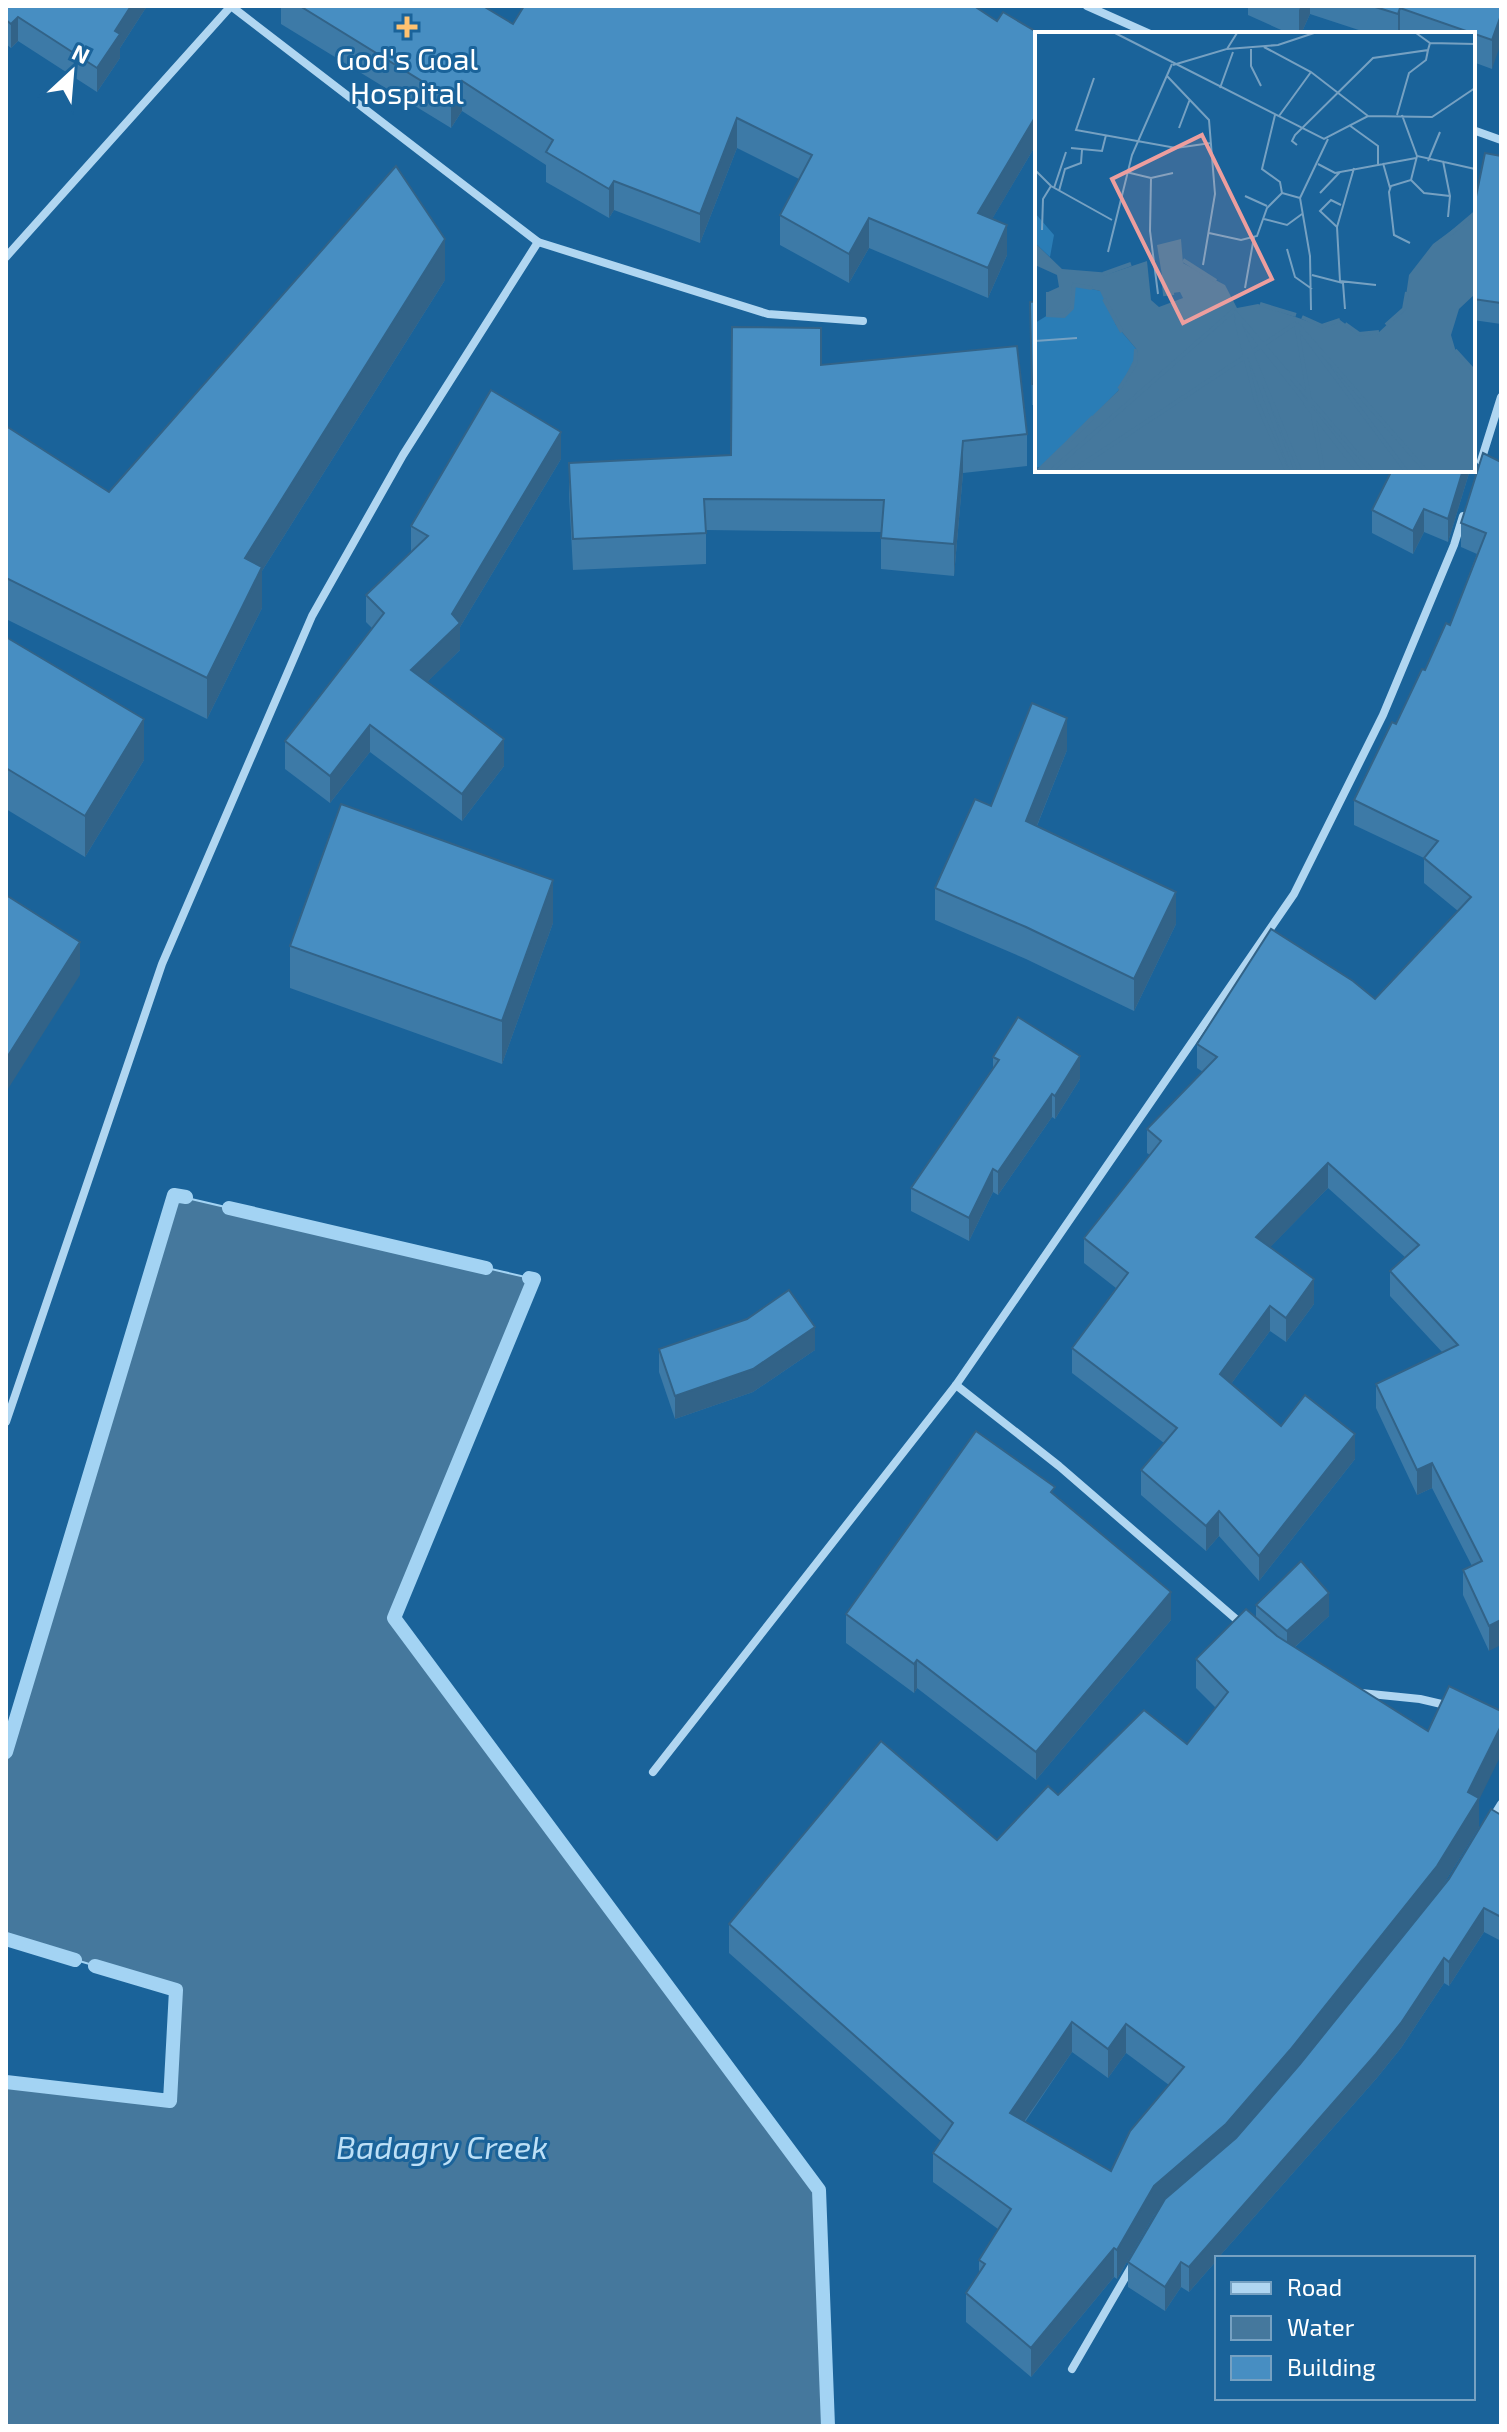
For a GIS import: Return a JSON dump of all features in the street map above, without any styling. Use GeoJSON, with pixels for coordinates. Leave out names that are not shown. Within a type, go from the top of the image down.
{"type":"FeatureCollection","features":[{"type":"Feature","properties":{"kind":"street"},"geometry":{"type":"LineString","coordinates":[[6,257],[231,6],[538,242],[768,314],[863,321]]}},
{"type":"Feature","properties":{"kind":"street"},"geometry":{"type":"LineString","coordinates":[[1087,6],[1146,32]]}},
{"type":"Feature","properties":{"kind":"street"},"geometry":{"type":"LineString","coordinates":[[1475,131],[1501,140]]}},
{"type":"Feature","properties":{"kind":"street"},"geometry":{"type":"LineString","coordinates":[[6,1422],[162,964],[312,616],[403,455],[538,242]]}},
{"type":"Feature","properties":{"kind":"street"},"geometry":{"type":"LineString","coordinates":[[1478,471],[1501,397]]}},
{"type":"Feature","properties":{"kind":"street"},"geometry":{"type":"LineString","coordinates":[[653,1772],[956,1385],[1294,894],[1383,715],[1454,545],[1468,500]]}},
{"type":"Feature","properties":{"kind":"street"},"geometry":{"type":"LineString","coordinates":[[956,1385],[1059,1466],[1248,1629]]}},
{"type":"Feature","properties":{"kind":"street"},"geometry":{"type":"LineString","coordinates":[[1350,1692],[1420,1699],[1460,1708]]}},
{"type":"Feature","properties":{"kind":"street"},"geometry":{"type":"LineString","coordinates":[[1483,1833],[1501,1804]]}},
{"type":"Feature","properties":{"kind":"street"},"geometry":{"type":"LineString","coordinates":[[1492,1819],[1501,1826]]}},
{"type":"Feature","properties":{"kind":"street"},"geometry":{"type":"LineString","coordinates":[[1072,2369],[1136,2260]]}},
{"type":"Feature","properties":{"kind":"water","name":"Badagry Creek"},"geometry":{"type":"Polygon","coordinates":[[[174,1195],[534,1279],[395,1618],[819,2190],[828,2426],[6,2426],[6,2082],[170,2100],[176,1990],[6,1939],[6,1752],[174,1195]]]}},
{"type":"Feature","properties":{"kind":"building"},"geometry":{"type":"Polygon","coordinates":[[[6,6],[131,6],[115,31],[120,34],[97,68],[18,17],[11,24],[6,20],[6,6]]]}},
{"type":"Feature","properties":{"kind":"building"},"geometry":{"type":"Polygon","coordinates":[[[300,6],[483,6],[513,24],[524,6],[974,6],[997,21],[1003,12],[1037,32],[1035,117],[978,213],[1007,225],[988,268],[869,218],[849,254],[780,215],[812,155],[737,118],[700,214],[614,181],[609,189],[546,152],[553,140],[462,81],[451,99],[300,6]]]}},
{"type":"Feature","properties":{"kind":"building"},"geometry":{"type":"Polygon","coordinates":[[[1372,6],[1501,6],[1492,40],[1400,8],[1398,14],[1372,6]]]}},
{"type":"Feature","properties":{"kind":"building"},"geometry":{"type":"Polygon","coordinates":[[[1485,153],[1501,156],[1501,303],[1475,299],[1475,201],[1485,153]]]}},
{"type":"Feature","properties":{"kind":"building"},"geometry":{"type":"Polygon","coordinates":[[[396,166],[445,239],[245,558],[262,567],[207,678],[6,578],[6,426],[109,492],[396,166]]]}},
{"type":"Feature","properties":{"kind":"building"},"geometry":{"type":"Polygon","coordinates":[[[1035,301],[1035,384],[1032,384],[1030,302],[1035,301]]]}},
{"type":"Feature","properties":{"kind":"building"},"geometry":{"type":"Polygon","coordinates":[[[732,327],[821,328],[821,365],[1017,346],[1027,434],[963,441],[954,544],[881,538],[884,500],[704,499],[706,533],[573,539],[569,463],[731,455],[732,327]]]}},
{"type":"Feature","properties":{"kind":"building"},"geometry":{"type":"Polygon","coordinates":[[[491,390],[561,432],[452,614],[460,623],[411,670],[504,739],[462,794],[370,725],[330,776],[285,741],[384,613],[366,595],[428,536],[411,526],[491,390]]]}},
{"type":"Feature","properties":{"kind":"building"},"geometry":{"type":"Polygon","coordinates":[[[1483,453],[1501,462],[1501,1620],[1489,1626],[1463,1570],[1482,1561],[1432,1463],[1417,1470],[1376,1384],[1458,1345],[1390,1271],[1419,1245],[1328,1163],[1256,1237],[1314,1279],[1286,1318],[1270,1306],[1220,1374],[1281,1426],[1305,1395],[1355,1434],[1259,1556],[1219,1511],[1206,1526],[1141,1470],[1177,1428],[1072,1348],[1128,1273],[1084,1238],[1161,1141],[1147,1129],[1217,1057],[1197,1044],[1271,929],[1353,981],[1375,999],[1471,897],[1424,858],[1438,841],[1354,800],[1392,722],[1396,724],[1422,669],[1425,670],[1446,623],[1450,625],[1486,533],[1461,523],[1483,453]]]}},
{"type":"Feature","properties":{"kind":"building"},"geometry":{"type":"Polygon","coordinates":[[[1391,472],[1462,472],[1448,519],[1424,509],[1413,531],[1372,510],[1391,472]]]}},
{"type":"Feature","properties":{"kind":"building"},"geometry":{"type":"Polygon","coordinates":[[[6,637],[144,719],[85,816],[6,768],[6,637]]]}},
{"type":"Feature","properties":{"kind":"building"},"geometry":{"type":"Polygon","coordinates":[[[1032,703],[1067,718],[1026,821],[1176,892],[1134,979],[935,888],[975,799],[991,806],[1032,703]]]}},
{"type":"Feature","properties":{"kind":"building"},"geometry":{"type":"Polygon","coordinates":[[[341,804],[553,880],[502,1021],[290,946],[341,804]]]}},
{"type":"Feature","properties":{"kind":"building"},"geometry":{"type":"Polygon","coordinates":[[[6,895],[80,942],[6,1059],[6,895]]]}},
{"type":"Feature","properties":{"kind":"building"},"geometry":{"type":"Polygon","coordinates":[[[1018,1017],[1080,1056],[1055,1096],[1052,1094],[998,1172],[993,1169],[969,1218],[911,1188],[999,1060],[993,1057],[1018,1017]]]}},
{"type":"Feature","properties":{"kind":"building"},"geometry":{"type":"Polygon","coordinates":[[[789,1290],[815,1327],[753,1369],[675,1396],[659,1349],[747,1319],[789,1290]]]}},
{"type":"Feature","properties":{"kind":"building"},"geometry":{"type":"Polygon","coordinates":[[[976,1431],[1055,1487],[1051,1492],[1171,1592],[1036,1752],[917,1660],[914,1664],[846,1614],[976,1431]]]}},
{"type":"Feature","properties":{"kind":"building"},"geometry":{"type":"Polygon","coordinates":[[[1301,1561],[1329,1593],[1287,1631],[1256,1605],[1301,1561]]]}},
{"type":"Feature","properties":{"kind":"building"},"geometry":{"type":"Polygon","coordinates":[[[1246,1609],[1277,1636],[1428,1731],[1449,1686],[1501,1711],[1501,1726],[1468,1792],[1479,1798],[1437,1866],[1290,2050],[1226,2124],[1154,2186],[1117,2250],[1114,2248],[1031,2348],[966,2293],[985,2264],[979,2260],[1011,2209],[933,2153],[953,2123],[729,1924],[881,1741],[997,1840],[1048,1786],[1058,1795],[1144,1710],[1187,1744],[1228,1692],[1196,1659],[1246,1609]],[[1072,2022],[1010,2113],[1111,2171],[1130,2131],[1184,2067],[1126,2024],[1108,2049],[1072,2022]]]}},
{"type":"Feature","properties":{"kind":"building"},"geometry":{"type":"Polygon","coordinates":[[[1491,1809],[1501,1815],[1501,1917],[1484,1908],[1449,1962],[1444,1958],[1401,2023],[1376,2054],[1189,2267],[1181,2262],[1165,2287],[1128,2262],[1165,2199],[1236,2138],[1300,2064],[1449,1879],[1491,1809]]]}},
{"type":"Feature","properties":{"kind":"waterway"},"geometry":{"type":"LineString","coordinates":[[6,1752],[174,1195],[186,1197]]}},
{"type":"Feature","properties":{"kind":"waterway"},"geometry":{"type":"LineString","coordinates":[[229,1208],[486,1268]]}},
{"type":"Feature","properties":{"kind":"waterway"},"geometry":{"type":"LineString","coordinates":[[529,1278],[534,1279],[394,1618],[819,2190],[828,2426]]}},
{"type":"Feature","properties":{"kind":"waterway"},"geometry":{"type":"LineString","coordinates":[[6,1939],[75,1960]]}},
{"type":"Feature","properties":{"kind":"waterway"},"geometry":{"type":"LineString","coordinates":[[6,2082],[170,2101],[176,1990],[95,1966]]}},
{"type":"Feature","properties":{"kind":"place","name":"God's Goal Hospital"},"geometry":{"type":"Point","coordinates":[407,27]}}]}
